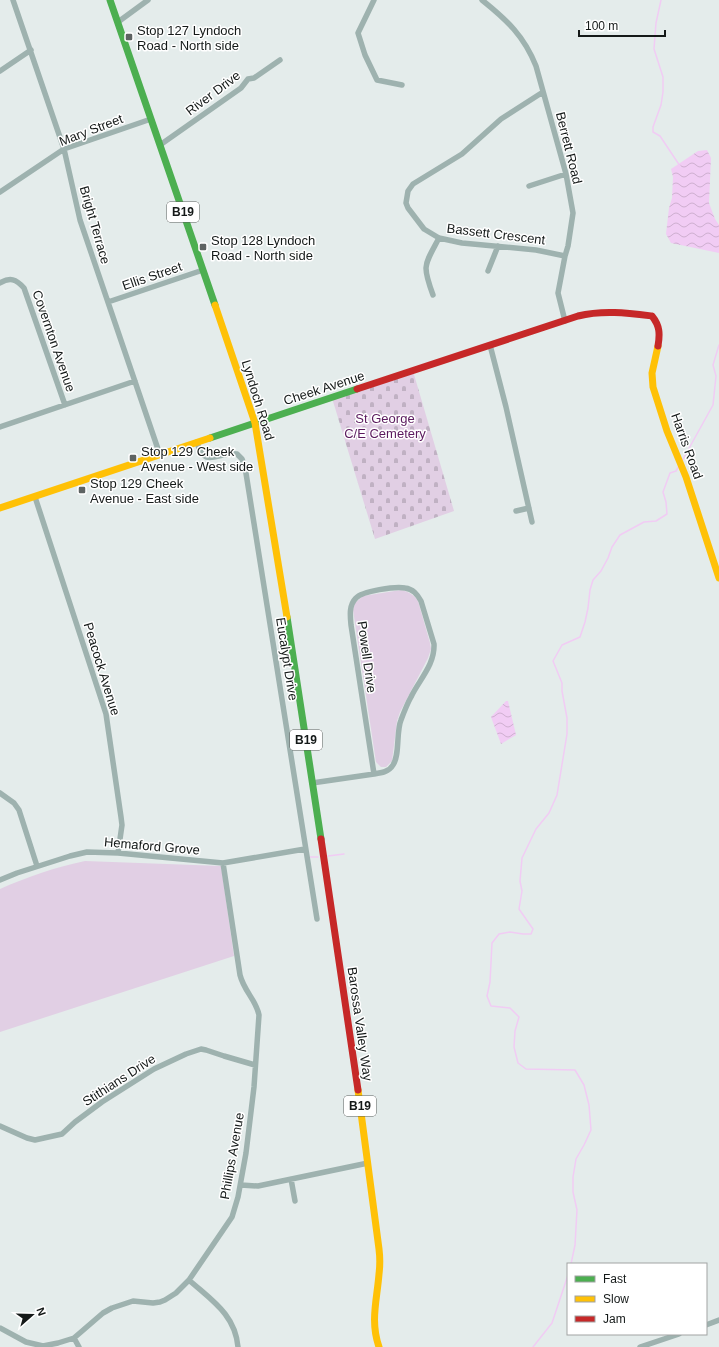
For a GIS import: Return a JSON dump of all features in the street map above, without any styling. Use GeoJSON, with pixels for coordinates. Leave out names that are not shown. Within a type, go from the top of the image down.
{"type":"FeatureCollection","features":[{"type":"Feature","properties":{"kind":"main road","name":"Lyndoch Road"},"geometry":{"type":"LineString","coordinates":[[110,0],[255,423],[288,619],[322,847]]}},
{"type":"Feature","properties":{"kind":"main road","name":"Cheek Avenue"},"geometry":{"type":"LineString","coordinates":[[0,508],[592,312],[607,311],[635,314],[654,319]]}},
{"type":"Feature","properties":{"kind":"main road","name":"Harris Road"},"geometry":{"type":"LineString","coordinates":[[654,319],[659,328],[660,334],[652,373],[653,387],[667,431],[686,477],[719,578]]}},
{"type":"Feature","properties":{"kind":"main road","name":"Barossa Valley Way"},"geometry":{"type":"LineString","coordinates":[[322,847],[368,1163],[380,1258],[379,1284],[373,1311],[373,1332],[379,1347]]}},
{"type":"Feature","properties":{"kind":"street","name":"Bright Terrace"},"geometry":{"type":"LineString","coordinates":[[13,0],[64,149],[80,220],[160,455]]}},
{"type":"Feature","properties":{"kind":"street"},"geometry":{"type":"LineString","coordinates":[[118,22],[148,0]]}},
{"type":"Feature","properties":{"kind":"street"},"geometry":{"type":"LineString","coordinates":[[374,0],[358,33],[365,55],[377,80],[402,85]]}},
{"type":"Feature","properties":{"kind":"street","name":"Berrett Road"},"geometry":{"type":"LineString","coordinates":[[482,0],[504,18],[530,50],[536,66],[566,174],[573,213],[558,293],[565,321]]}},
{"type":"Feature","properties":{"kind":"street"},"geometry":{"type":"LineString","coordinates":[[0,71],[31,50]]}},
{"type":"Feature","properties":{"kind":"street","name":"River Drive"},"geometry":{"type":"LineString","coordinates":[[160,146],[241,88],[248,79],[254,78],[280,60]]}},
{"type":"Feature","properties":{"kind":"street","name":"Bassett Crescent"},"geometry":{"type":"LineString","coordinates":[[543,92],[501,119],[462,154],[413,184],[409,188],[406,198],[408,208],[424,229],[440,238],[462,243],[536,250],[565,256]]}},
{"type":"Feature","properties":{"kind":"street","name":"Mary Street"},"geometry":{"type":"LineString","coordinates":[[0,192],[64,149],[152,119]]}},
{"type":"Feature","properties":{"kind":"street"},"geometry":{"type":"LineString","coordinates":[[529,186],[566,174]]}},
{"type":"Feature","properties":{"kind":"street"},"geometry":{"type":"LineString","coordinates":[[433,295],[426,275],[426,263],[440,238]]}},
{"type":"Feature","properties":{"kind":"street"},"geometry":{"type":"LineString","coordinates":[[488,271],[498,246]]}},
{"type":"Feature","properties":{"kind":"street","name":"Ellis Street"},"geometry":{"type":"LineString","coordinates":[[108,302],[202,270]]}},
{"type":"Feature","properties":{"kind":"street","name":"Covernton Avenue"},"geometry":{"type":"LineString","coordinates":[[0,283],[14,279],[24,288],[65,405]]}},
{"type":"Feature","properties":{"kind":"street"},"geometry":{"type":"LineString","coordinates":[[490,345],[532,522]]}},
{"type":"Feature","properties":{"kind":"street"},"geometry":{"type":"LineString","coordinates":[[0,428],[135,381]]}},
{"type":"Feature","properties":{"kind":"street","name":"Eucalypt Drive"},"geometry":{"type":"LineString","coordinates":[[197,442],[200,451],[205,456],[215,458],[226,454],[237,454],[242,459],[245,467],[317,919]]}},
{"type":"Feature","properties":{"kind":"street","name":"Peacock Avenue"},"geometry":{"type":"LineString","coordinates":[[34,497],[106,714],[122,825],[118,853]]}},
{"type":"Feature","properties":{"kind":"street"},"geometry":{"type":"LineString","coordinates":[[516,511],[529,508]]}},
{"type":"Feature","properties":{"kind":"street","name":"Powell Drive"},"geometry":{"type":"LineString","coordinates":[[312,783],[374,774],[383,772],[390,769],[395,761],[400,722],[411,697],[432,662],[434,651],[434,644],[418,594],[404,588],[362,594],[355,599],[350,610],[374,774]]}},
{"type":"Feature","properties":{"kind":"street"},"geometry":{"type":"LineString","coordinates":[[0,793],[14,803],[19,810],[37,866]]}},
{"type":"Feature","properties":{"kind":"street","name":"Hemaford Grove"},"geometry":{"type":"LineString","coordinates":[[0,880],[37,866],[86,852],[118,853],[223,863],[306,849]]}},
{"type":"Feature","properties":{"kind":"street","name":"Phillips Avenue"},"geometry":{"type":"LineString","coordinates":[[0,1328],[26,1342],[43,1346],[74,1338],[103,1313],[112,1308],[133,1301],[160,1302],[176,1293],[189,1280],[232,1217],[240,1185],[249,1131],[254,1087],[259,1015],[258,1008],[244,988],[240,975],[223,863]]}},
{"type":"Feature","properties":{"kind":"street","name":"Stithians Drive"},"geometry":{"type":"LineString","coordinates":[[0,1126],[35,1140],[62,1134],[75,1122],[102,1102],[154,1069],[186,1054],[201,1050],[206,1050],[255,1065]]}},
{"type":"Feature","properties":{"kind":"street"},"geometry":{"type":"LineString","coordinates":[[240,1185],[258,1186],[368,1163]]}},
{"type":"Feature","properties":{"kind":"street"},"geometry":{"type":"LineString","coordinates":[[291,1179],[296,1201]]}},
{"type":"Feature","properties":{"kind":"street"},"geometry":{"type":"LineString","coordinates":[[189,1280],[212,1300],[230,1320],[235,1332],[238,1347]]}},
{"type":"Feature","properties":{"kind":"street"},"geometry":{"type":"LineString","coordinates":[[707,1325],[719,1320]]}},
{"type":"Feature","properties":{"kind":"street"},"geometry":{"type":"LineString","coordinates":[[640,1347],[676,1335]]}},
{"type":"Feature","properties":{"kind":"street"},"geometry":{"type":"LineString","coordinates":[[74,1338],[79,1347]]}},
{"type":"Feature","properties":{"kind":"green space","name":"St George C/E Cemetery"},"geometry":{"type":"Polygon","coordinates":[[[413,371],[454,511],[375,539],[332,398],[413,371]]]}},
{"type":"Feature","properties":{"kind":"green space"},"geometry":{"type":"Polygon","coordinates":[[[401,590],[411,594],[418,601],[431,649],[428,658],[400,712],[397,721],[392,761],[386,767],[381,767],[376,762],[353,610],[355,603],[363,596],[401,590]]]}},
{"type":"Feature","properties":{"kind":"green space"},"geometry":{"type":"Polygon","coordinates":[[[85,861],[221,866],[234,956],[0,1032],[0,889],[21,880],[63,866],[85,861]]]}},
{"type":"Feature","properties":{"kind":"water"},"geometry":{"type":"Polygon","coordinates":[[[707,150],[711,158],[709,203],[719,225],[719,253],[671,243],[666,234],[669,208],[672,198],[673,177],[671,169],[698,151],[707,150]]]}},
{"type":"Feature","properties":{"kind":"water"},"geometry":{"type":"Polygon","coordinates":[[[506,701],[508,701],[516,735],[501,744],[491,717],[506,701]]]}},
{"type":"Feature","properties":{"kind":"waterway"},"geometry":{"type":"LineString","coordinates":[[661,0],[656,23],[654,49],[663,77],[663,92],[661,105],[653,127],[653,132],[660,136],[680,166]]}},
{"type":"Feature","properties":{"kind":"waterway"},"geometry":{"type":"LineString","coordinates":[[682,461],[713,405],[716,376],[713,365],[719,345]]}},
{"type":"Feature","properties":{"kind":"waterway"},"geometry":{"type":"LineString","coordinates":[[571,1263],[575,1245],[577,1210],[573,1192],[573,1177],[576,1159],[591,1130],[589,1105],[584,1085],[575,1070],[526,1069],[518,1063],[514,1047],[515,1031],[519,1017],[510,1008],[491,1006],[487,996],[490,982],[492,943],[499,934],[510,932],[531,934],[533,929],[519,909],[522,891],[520,881],[522,858],[536,829],[549,813],[557,795],[567,734],[567,718],[562,683],[553,661],[562,645],[580,637],[585,622],[593,580],[601,571],[612,547],[620,535],[644,522],[656,521],[667,514],[663,492],[670,473],[676,471],[679,466]]}},
{"type":"Feature","properties":{"kind":"waterway"},"geometry":{"type":"LineString","coordinates":[[328,856],[344,854]]}},
{"type":"Feature","properties":{"kind":"waterway"},"geometry":{"type":"LineString","coordinates":[[310,857],[318,857]]}},
{"type":"Feature","properties":{"kind":"waterway"},"geometry":{"type":"LineString","coordinates":[[533,1347],[552,1323],[567,1278]]}},
{"type":"Feature","properties":{"kind":"traffic: fast"},"geometry":{"type":"LineString","coordinates":[[110,0],[215,305]]}},
{"type":"Feature","properties":{"kind":"traffic: fast"},"geometry":{"type":"LineString","coordinates":[[210,438],[357,389]]}},
{"type":"Feature","properties":{"kind":"traffic: fast"},"geometry":{"type":"LineString","coordinates":[[287,617],[321,839]]}},
{"type":"Feature","properties":{"kind":"traffic: slow"},"geometry":{"type":"LineString","coordinates":[[215,305],[255,423],[287,617]]}},
{"type":"Feature","properties":{"kind":"traffic: slow"},"geometry":{"type":"LineString","coordinates":[[658,346],[652,373],[653,387],[667,431],[686,477],[719,578]]}},
{"type":"Feature","properties":{"kind":"traffic: slow"},"geometry":{"type":"LineString","coordinates":[[0,508],[210,438]]}},
{"type":"Feature","properties":{"kind":"traffic: slow"},"geometry":{"type":"LineString","coordinates":[[358,1090],[379,1252],[380,1268],[375,1310],[375,1328],[379,1347]]}},
{"type":"Feature","properties":{"kind":"traffic: jam"},"geometry":{"type":"LineString","coordinates":[[357,389],[587,314],[615,313],[652,316],[657,323],[659,330],[658,346]]}},
{"type":"Feature","properties":{"kind":"traffic: jam"},"geometry":{"type":"LineString","coordinates":[[321,839],[358,1090]]}},
{"type":"Feature","properties":{"kind":"place","name":"Stop 127 Lyndoch Road - North side"},"geometry":{"type":"Point","coordinates":[129,37]}},
{"type":"Feature","properties":{"kind":"place","name":"Stop 128 Lyndoch Road - North side"},"geometry":{"type":"Point","coordinates":[203,247]}},
{"type":"Feature","properties":{"kind":"place","name":"Stop 129 Cheek Avenue - West side"},"geometry":{"type":"Point","coordinates":[133,458]}},
{"type":"Feature","properties":{"kind":"place","name":"Stop 129 Cheek Avenue - East side"},"geometry":{"type":"Point","coordinates":[82,490]}}]}
